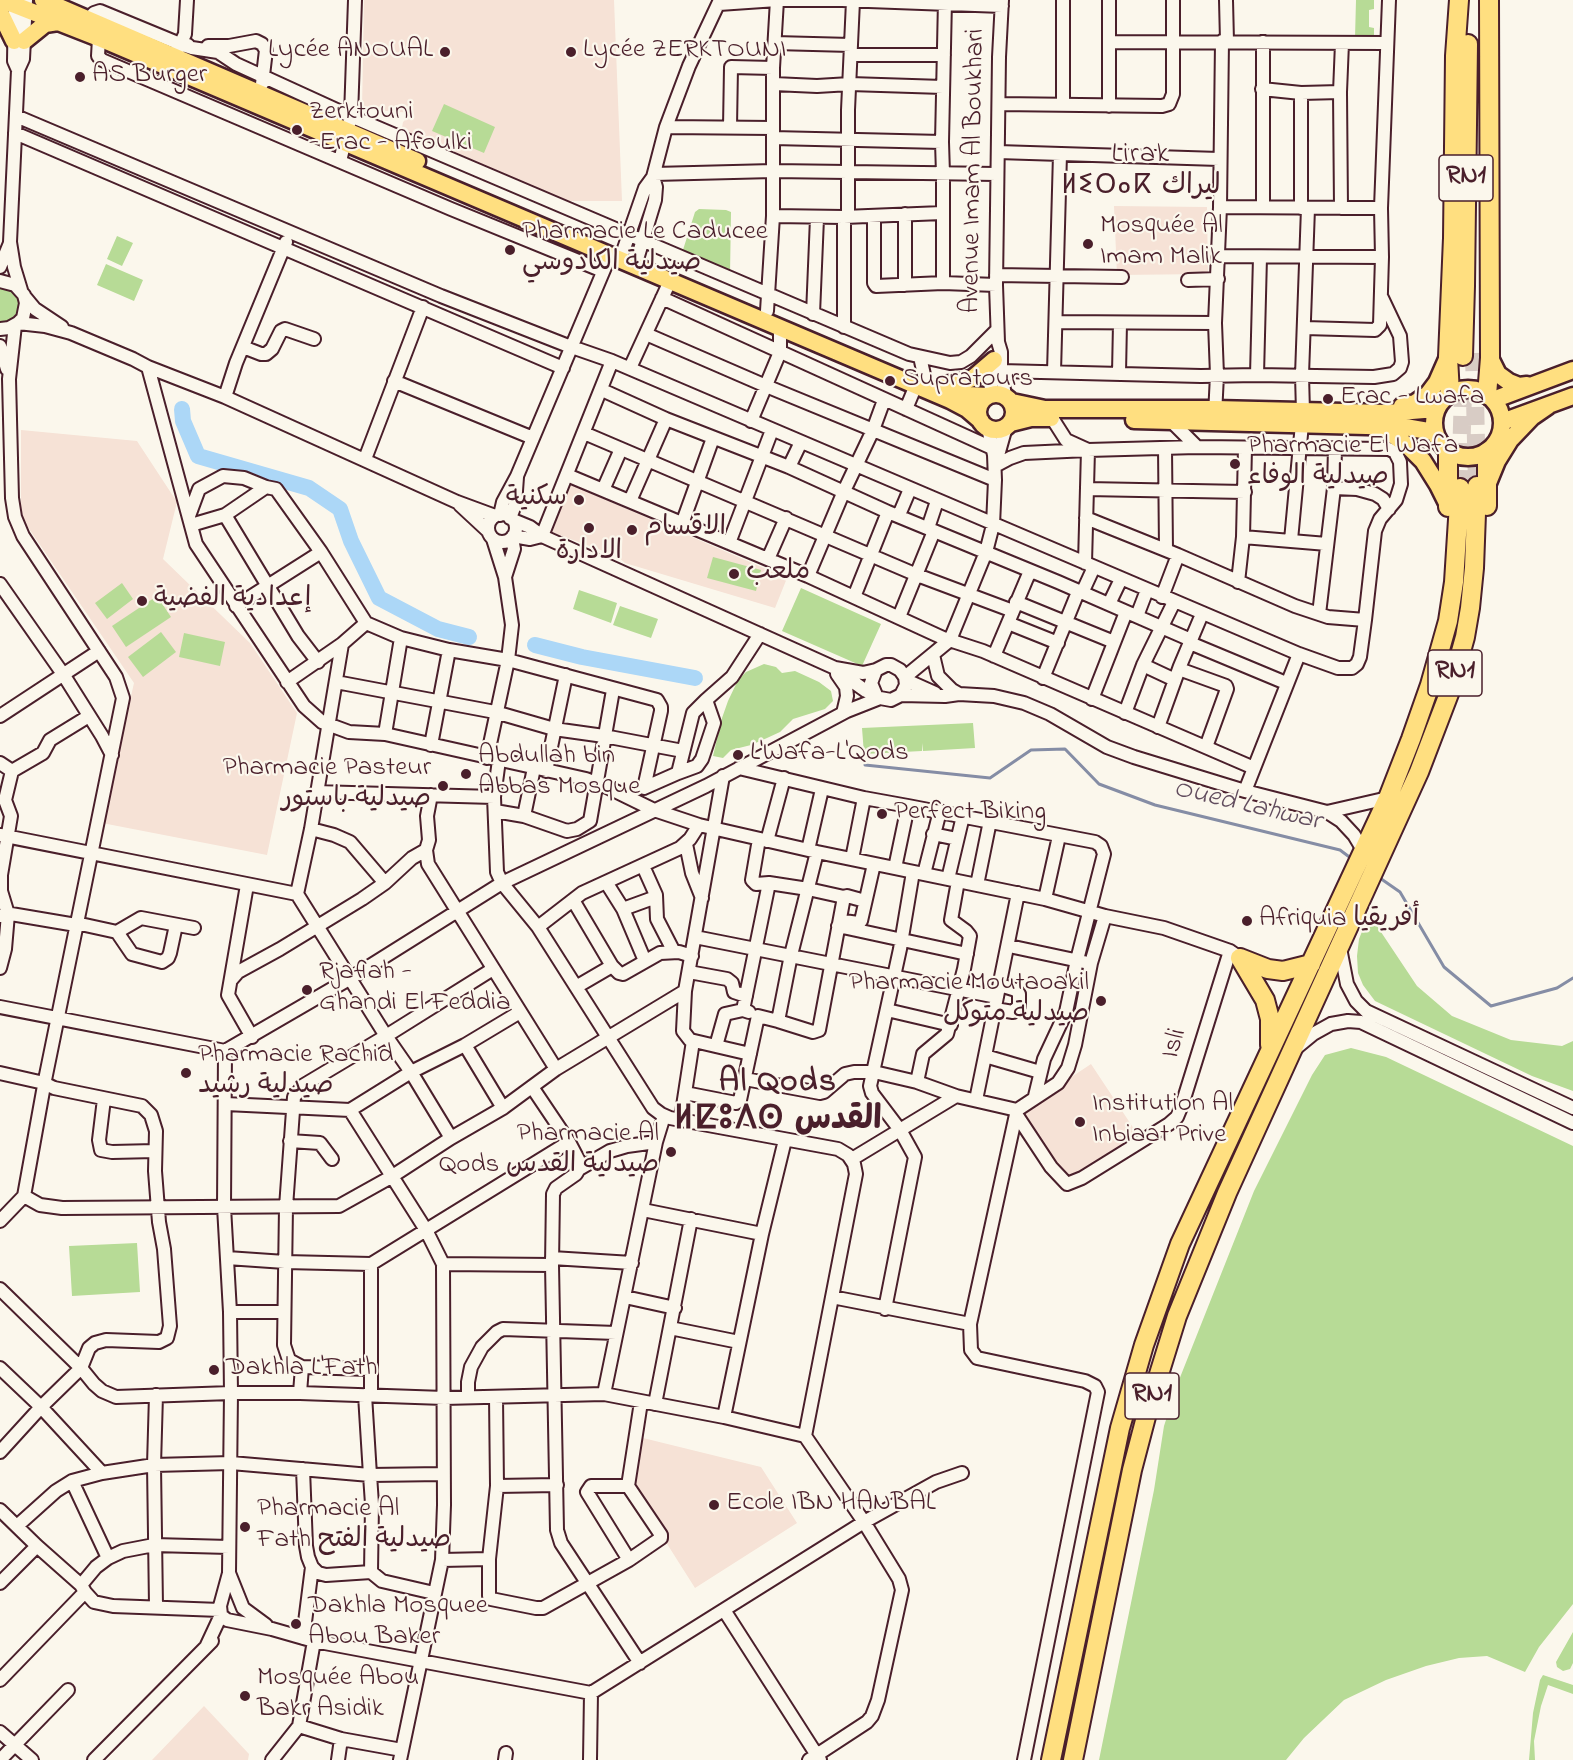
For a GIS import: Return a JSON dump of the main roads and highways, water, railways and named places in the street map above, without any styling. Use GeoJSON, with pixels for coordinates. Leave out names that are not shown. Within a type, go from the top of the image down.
{"type":"FeatureCollection","features":[{"type":"Feature","properties":{"kind":"highway"},"geometry":{"type":"LineString","coordinates":[[1459,0],[1455,56],[1453,238],[1468,356],[1490,397]]}},
{"type":"Feature","properties":{"kind":"highway","name":"RN1"},"geometry":{"type":"LineString","coordinates":[[1468,0],[1465,286],[1468,356]]}},
{"type":"Feature","properties":{"kind":"highway","name":"RN1"},"geometry":{"type":"LineString","coordinates":[[1468,356],[1481,163],[1484,0]]}},
{"type":"Feature","properties":{"kind":"highway"},"geometry":{"type":"LineString","coordinates":[[1450,394],[1468,356],[1491,69],[1489,0]]}},
{"type":"Feature","properties":{"kind":"highway"},"geometry":{"type":"LineString","coordinates":[[1448,452],[1446,545],[1437,618],[1415,706],[1389,780],[1395,803],[1413,798],[1454,710],[1480,592],[1475,486],[1487,452]]}},
{"type":"Feature","properties":{"kind":"highway","name":"RN1"},"geometry":{"type":"LineString","coordinates":[[1073,1760],[1127,1490],[1167,1346],[1227,1193],[1377,864],[1448,621],[1475,486]]}},
{"type":"Feature","properties":{"kind":"highway","name":"RN1"},"geometry":{"type":"LineString","coordinates":[[1051,1760],[1120,1428],[1144,1345],[1180,1244],[1361,854],[1395,803]]}},
{"type":"Feature","properties":{"kind":"highway"},"geometry":{"type":"LineString","coordinates":[[1270,1053],[1270,1019],[1265,1000],[1235,955],[1268,969],[1283,971],[1311,964]]}},
{"type":"Feature","properties":{"kind":"main road"},"geometry":{"type":"LineString","coordinates":[[43,0],[99,38],[216,89],[347,130],[625,255],[670,281],[780,328],[927,383],[968,395],[998,397],[1045,409],[1215,416],[1384,419],[1436,409]]}},
{"type":"Feature","properties":{"kind":"main road"},"geometry":{"type":"LineString","coordinates":[[57,10],[45,24],[19,41],[14,5],[57,10],[177,51],[261,85],[458,191],[625,255],[768,303],[927,383],[960,404],[984,424],[997,430],[1031,418],[1171,421],[1215,416]]}},
{"type":"Feature","properties":{"kind":"main road"},"geometry":{"type":"LineString","coordinates":[[1384,419],[1396,407],[1415,403],[1428,394],[1437,382],[1468,356],[1509,382],[1518,386],[1531,385]]}},
{"type":"Feature","properties":{"kind":"main road"},"geometry":{"type":"LineString","coordinates":[[927,383],[959,383],[998,366]]}},
{"type":"Feature","properties":{"kind":"main road"},"geometry":{"type":"LineString","coordinates":[[1490,397],[1501,414],[1502,422],[1495,444],[1487,452],[1474,457],[1461,457],[1448,452],[1439,443],[1434,432],[1433,420],[1436,409],[1450,394],[1468,389],[1490,397],[1573,370]]}},
{"type":"Feature","properties":{"kind":"main road"},"geometry":{"type":"LineString","coordinates":[[1502,422],[1573,396]]}},
{"type":"Feature","properties":{"kind":"main road"},"geometry":{"type":"LineString","coordinates":[[984,424],[979,407],[998,397]]}},
{"type":"Feature","properties":{"kind":"main road"},"geometry":{"type":"LineString","coordinates":[[998,397],[1015,411],[1008,425]]}},
{"type":"Feature","properties":{"kind":"main road"},"geometry":{"type":"LineString","coordinates":[[1475,486],[1497,461],[1510,440],[1532,417],[1548,406]]}},
{"type":"Feature","properties":{"kind":"main road"},"geometry":{"type":"LineString","coordinates":[[1384,419],[1434,432]]}},
{"type":"Feature","properties":{"kind":"main road"},"geometry":{"type":"LineString","coordinates":[[1384,419],[1423,461],[1448,505]]}},
{"type":"Feature","properties":{"kind":"waterway"},"geometry":{"type":"LineString","coordinates":[[182,409],[183,421],[198,456],[309,488],[340,509],[351,541],[379,598],[438,629],[469,637]]}},
{"type":"Feature","properties":{"kind":"waterway"},"geometry":{"type":"LineString","coordinates":[[535,645],[582,657],[695,678]]}},
{"type":"Feature","properties":{"kind":"waterway","name":"Oued Lahwar"},"geometry":{"type":"LineString","coordinates":[[865,765],[990,778],[1031,750],[1065,749],[1099,784],[1155,805],[1340,850],[1352,859]]}},
{"type":"Feature","properties":{"kind":"waterway","name":"Oued Lahwar"},"geometry":{"type":"LineString","coordinates":[[1377,876],[1400,892],[1444,967],[1491,1006],[1557,988],[1573,978]]}},
{"type":"Feature","properties":{"kind":"tunnel"},"geometry":{"type":"LineString","coordinates":[[1474,353],[1477,486]]}},
{"type":"Feature","properties":{"kind":"tunnel"},"geometry":{"type":"LineString","coordinates":[[1460,488],[1463,394]]}},
{"type":"Feature","properties":{"kind":"place","name":"Lycée ANOUAL"},"geometry":{"type":"Point","coordinates":[445,52]}},
{"type":"Feature","properties":{"kind":"place","name":"Lycée ZERKTOUNI"},"geometry":{"type":"Point","coordinates":[571,52]}},
{"type":"Feature","properties":{"kind":"place","name":"AS Burger"},"geometry":{"type":"Point","coordinates":[80,77]}},
{"type":"Feature","properties":{"kind":"place","name":"Zerktouni -Erac - Afoulki"},"geometry":{"type":"Point","coordinates":[297,130]}},
{"type":"Feature","properties":{"kind":"place","name":"Mosquée Al Imam Malik"},"geometry":{"type":"Point","coordinates":[1088,244]}},
{"type":"Feature","properties":{"kind":"place","name":"Pharmacie Le Caducee صيدلية الكادوسي"},"geometry":{"type":"Point","coordinates":[510,250]}},
{"type":"Feature","properties":{"kind":"place","name":"Supratours"},"geometry":{"type":"Point","coordinates":[890,381]}},
{"type":"Feature","properties":{"kind":"place","name":"Erac - Lwafa"},"geometry":{"type":"Point","coordinates":[1328,399]}},
{"type":"Feature","properties":{"kind":"place","name":"Pharmacie El Wafa صيدلية الوفاء"},"geometry":{"type":"Point","coordinates":[1235,464]}},
{"type":"Feature","properties":{"kind":"place","name":"سكنية"},"geometry":{"type":"Point","coordinates":[579,500]}},
{"type":"Feature","properties":{"kind":"place","name":"الادارة"},"geometry":{"type":"Point","coordinates":[589,528]}},
{"type":"Feature","properties":{"kind":"place","name":"الاقسام"},"geometry":{"type":"Point","coordinates":[632,530]}},
{"type":"Feature","properties":{"kind":"place","name":"ملعب"},"geometry":{"type":"Point","coordinates":[734,574]}},
{"type":"Feature","properties":{"kind":"place","name":"إعدادية الفضية"},"geometry":{"type":"Point","coordinates":[142,601]}},
{"type":"Feature","properties":{"kind":"place","name":"L'Wafa-L'Qods"},"geometry":{"type":"Point","coordinates":[738,755]}},
{"type":"Feature","properties":{"kind":"place","name":"Abdullah bin Abbas Mosque"},"geometry":{"type":"Point","coordinates":[466,774]}},
{"type":"Feature","properties":{"kind":"place","name":"Pharmacie Pasteur صيدلية باستور"},"geometry":{"type":"Point","coordinates":[443,786]}},
{"type":"Feature","properties":{"kind":"place","name":"Perfect Biking"},"geometry":{"type":"Point","coordinates":[882,814]}},
{"type":"Feature","properties":{"kind":"place","name":"Afriquia أفريقيا"},"geometry":{"type":"Point","coordinates":[1247,921]}},
{"type":"Feature","properties":{"kind":"place","name":"Rjaflah - Ghandi El Feddia"},"geometry":{"type":"Point","coordinates":[307,990]}},
{"type":"Feature","properties":{"kind":"place","name":"Pharmacie Moutaoakil صيدلية متوكل"},"geometry":{"type":"Point","coordinates":[1101,1001]}},
{"type":"Feature","properties":{"kind":"place","name":"Pharmacie Rachid صيدلية رشيد"},"geometry":{"type":"Point","coordinates":[186,1073]}},
{"type":"Feature","properties":{"kind":"place","name":"Institution Al Inbiaat Prive"},"geometry":{"type":"Point","coordinates":[1080,1122]}},
{"type":"Feature","properties":{"kind":"place","name":"Pharmacie Al Qods صيدلية القدس"},"geometry":{"type":"Point","coordinates":[671,1152]}},
{"type":"Feature","properties":{"kind":"place","name":"Dakhla L'Fath"},"geometry":{"type":"Point","coordinates":[214,1370]}},
{"type":"Feature","properties":{"kind":"place","name":"Ecole IBN HANBAL"},"geometry":{"type":"Point","coordinates":[714,1505]}},
{"type":"Feature","properties":{"kind":"place","name":"Pharmacie Al Fath صيدلية الفتح"},"geometry":{"type":"Point","coordinates":[245,1527]}},
{"type":"Feature","properties":{"kind":"place","name":"Dakhla Mosquee Abou Baker"},"geometry":{"type":"Point","coordinates":[296,1624]}},
{"type":"Feature","properties":{"kind":"place","name":"Mosquée Abou Bakr Asidik"},"geometry":{"type":"Point","coordinates":[245,1696]}},
{"type":"Feature","properties":{"kind":"district","name":"Lirak ⵍⵉⵔⴰⴽ ليراك"},"geometry":{"type":"Point","coordinates":[1141,172]}},
{"type":"Feature","properties":{"kind":"district","name":"Al Qods ⵍⵇⵓⴷⵙ القدس"},"geometry":{"type":"Point","coordinates":[778,1104]}}]}
